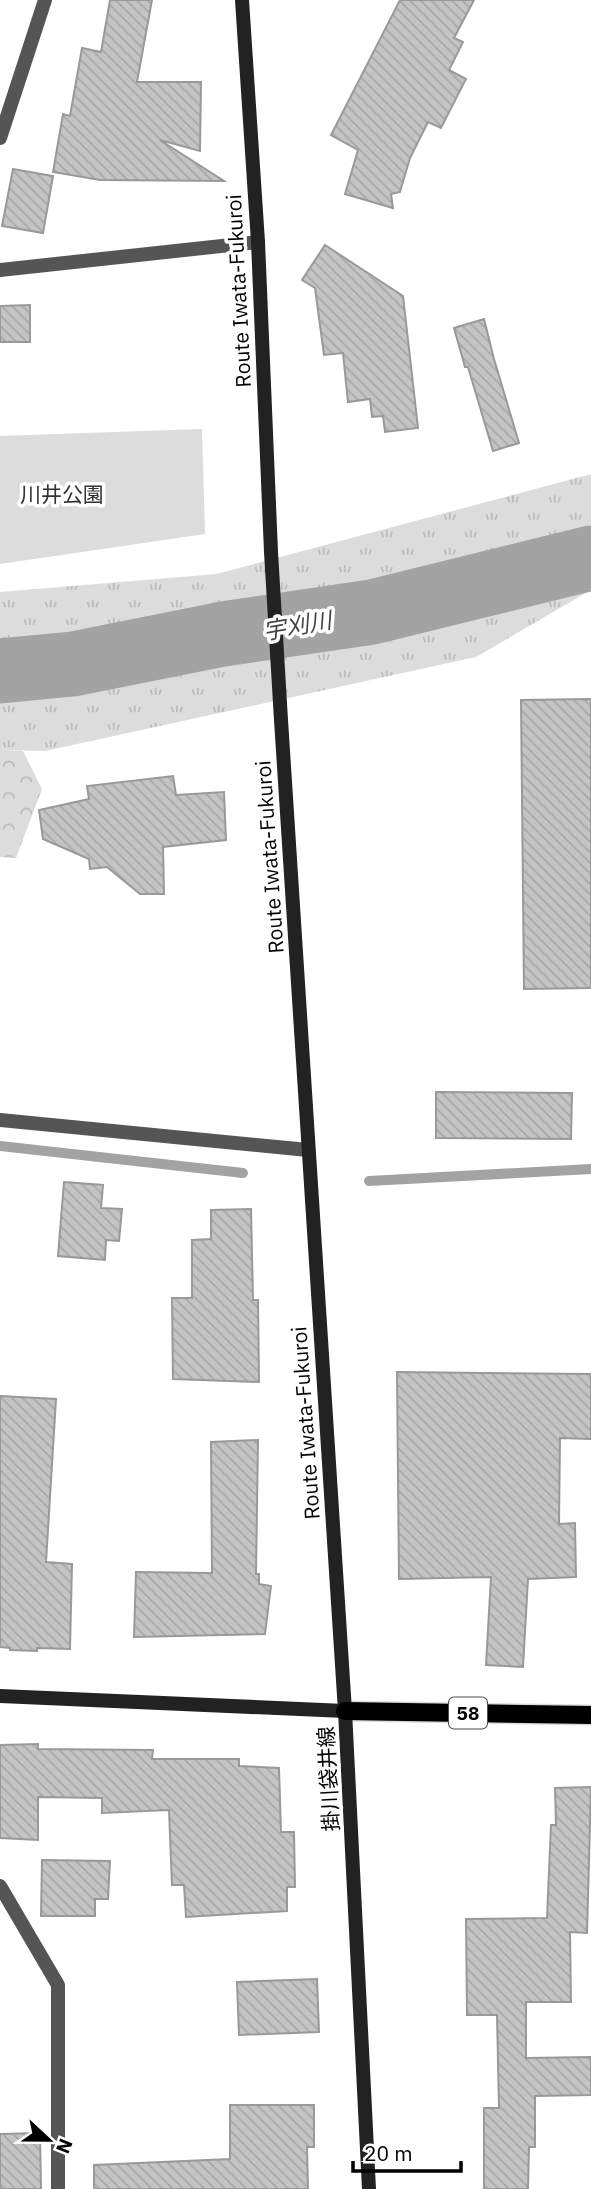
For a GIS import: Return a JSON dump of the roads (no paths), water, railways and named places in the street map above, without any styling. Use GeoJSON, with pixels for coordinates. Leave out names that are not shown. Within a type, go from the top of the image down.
{"type":"FeatureCollection","features":[{"type":"Feature","properties":{"kind":"main road","name":"Route Iwata-Fukuroi"},"geometry":{"type":"LineString","coordinates":[[242,0],[258,242],[281,720],[345,1711]]}},
{"type":"Feature","properties":{"kind":"main road","name":"掛川袋井線"},"geometry":{"type":"LineString","coordinates":[[0,1696],[345,1711],[369,2189]]}},
{"type":"Feature","properties":{"kind":"main road","name":"58"},"geometry":{"type":"LineString","coordinates":[[345,1711],[591,1715]]}},
{"type":"Feature","properties":{"kind":"street"},"geometry":{"type":"LineString","coordinates":[[0,138],[45,0]]}},
{"type":"Feature","properties":{"kind":"street"},"geometry":{"type":"LineString","coordinates":[[0,270],[258,242]]}},
{"type":"Feature","properties":{"kind":"street"},"geometry":{"type":"LineString","coordinates":[[0,1120],[308,1150]]}},
{"type":"Feature","properties":{"kind":"street"},"geometry":{"type":"LineString","coordinates":[[0,1886],[58,1985],[58,2189]]}},
{"type":"Feature","properties":{"kind":"waterway","name":"宇刈川"},"geometry":{"type":"LineString","coordinates":[[0,671],[73,664],[223,634],[372,612],[591,558]]}},
{"type":"Feature","properties":{"kind":"waterway"},"geometry":{"type":"LineString","coordinates":[[0,1146],[243,1173]]}},
{"type":"Feature","properties":{"kind":"waterway"},"geometry":{"type":"LineString","coordinates":[[369,1181],[591,1169]]}},
{"type":"Feature","properties":{"kind":"park label","name":"川井公園"},"geometry":{"type":"Point","coordinates":[62,494]}}]}
